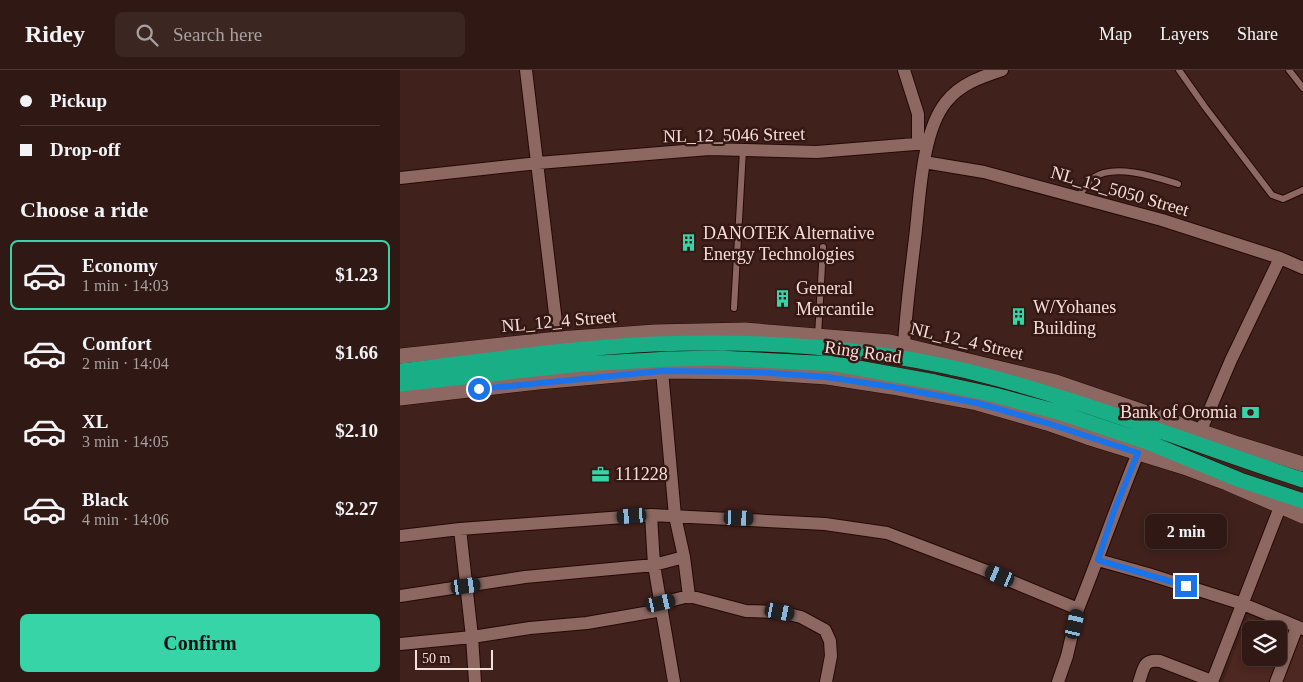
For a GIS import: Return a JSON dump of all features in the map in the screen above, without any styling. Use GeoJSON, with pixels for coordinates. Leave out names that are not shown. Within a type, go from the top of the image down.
{"type":"FeatureCollection","features":[{"type":"Feature","properties":{"kind":"highway","name":"Ring Road"},"geometry":{"type":"LineString","coordinates":[[400,371],[583,349],[652,344],[732,342],[854,351],[958,369],[1064,397],[1303,480]]}},
{"type":"Feature","properties":{"kind":"highway","name":"Ring Road"},"geometry":{"type":"LineString","coordinates":[[400,384],[581,364],[670,359],[718,358],[836,364],[935,382],[995,395],[1058,412],[1150,443],[1240,480],[1303,501]]}},
{"type":"Feature","properties":{"kind":"highway"},"geometry":{"type":"LineString","coordinates":[[1242,460],[1303,469]]}},
{"type":"Feature","properties":{"kind":"highway"},"geometry":{"type":"LineString","coordinates":[[1240,480],[1303,514]]}},
{"type":"Feature","properties":{"kind":"street"},"geometry":{"type":"LineString","coordinates":[[526,70],[558,339]]}},
{"type":"Feature","properties":{"kind":"street"},"geometry":{"type":"LineString","coordinates":[[904,70],[918,114],[924,162],[904,344]]}},
{"type":"Feature","properties":{"kind":"street"},"geometry":{"type":"LineString","coordinates":[[923,144],[945,103],[956,91],[976,79],[1002,70]]}},
{"type":"Feature","properties":{"kind":"street","name":"NL_12_5046 Street"},"geometry":{"type":"LineString","coordinates":[[400,178],[538,162],[710,149],[817,152],[923,144]]}},
{"type":"Feature","properties":{"kind":"street","name":"NL_12_5050 Street"},"geometry":{"type":"LineString","coordinates":[[924,162],[984,172],[1162,220],[1280,258],[1303,268]]}},
{"type":"Feature","properties":{"kind":"street"},"geometry":{"type":"LineString","coordinates":[[1201,430],[1231,360],[1280,258]]}},
{"type":"Feature","properties":{"kind":"street","name":"NL_12_4 Street"},"geometry":{"type":"LineString","coordinates":[[400,356],[558,339],[655,332],[745,330],[890,342],[1056,382],[1303,464]]}},
{"type":"Feature","properties":{"kind":"street"},"geometry":{"type":"LineString","coordinates":[[400,398],[538,382],[662,371],[753,372],[827,377],[977,403],[1047,423],[1184,467],[1227,483],[1280,507],[1303,514]]}},
{"type":"Feature","properties":{"kind":"street"},"geometry":{"type":"LineString","coordinates":[[662,371],[675,516],[684,557],[689,596]]}},
{"type":"Feature","properties":{"kind":"street"},"geometry":{"type":"LineString","coordinates":[[1058,682],[1067,656],[1078,609],[1098,560],[1114,511],[1138,453]]}},
{"type":"Feature","properties":{"kind":"street"},"geometry":{"type":"LineString","coordinates":[[1139,682],[1145,664],[1153,660],[1160,661],[1212,682],[1280,507]]}},
{"type":"Feature","properties":{"kind":"street"},"geometry":{"type":"LineString","coordinates":[[651,515],[654,565],[674,682]]}},
{"type":"Feature","properties":{"kind":"street"},"geometry":{"type":"LineString","coordinates":[[400,536],[460,529],[651,515],[825,524],[887,533],[1078,609]]}},
{"type":"Feature","properties":{"kind":"street"},"geometry":{"type":"LineString","coordinates":[[460,529],[475,682]]}},
{"type":"Feature","properties":{"kind":"street"},"geometry":{"type":"LineString","coordinates":[[400,596],[525,578],[654,565],[684,557]]}},
{"type":"Feature","properties":{"kind":"street"},"geometry":{"type":"LineString","coordinates":[[1098,560],[1243,604],[1300,628],[1276,682]]}},
{"type":"Feature","properties":{"kind":"street"},"geometry":{"type":"LineString","coordinates":[[400,644],[587,623],[662,607],[689,596],[746,611],[780,612],[801,617],[825,630],[830,641],[826,682]]}},
{"type":"Feature","properties":{"kind":"lane"},"geometry":{"type":"LineString","coordinates":[[1179,70],[1272,195],[1284,199],[1303,190]]}},
{"type":"Feature","properties":{"kind":"lane"},"geometry":{"type":"LineString","coordinates":[[1289,70],[1303,88]]}},
{"type":"Feature","properties":{"kind":"lane"},"geometry":{"type":"LineString","coordinates":[[734,308],[743,150]]}},
{"type":"Feature","properties":{"kind":"lane"},"geometry":{"type":"LineString","coordinates":[[1078,197],[1092,179],[1114,172],[1145,173],[1178,184]]}},
{"type":"Feature","properties":{"kind":"lane"},"geometry":{"type":"LineString","coordinates":[[818,336],[823,247]]}},
{"type":"Feature","properties":{"kind":"shaded area"},"geometry":{"type":"Polygon","coordinates":[[[1248,617],[1258,621],[1246,621],[1248,617]]]}},
{"type":"Feature","properties":{"kind":"shaded area"},"geometry":{"type":"Polygon","coordinates":[[[1287,632],[1303,638],[1303,682],[1223,682],[1242,633],[1242,666],[1287,666],[1287,632]]]}},
{"type":"Feature","properties":{"kind":"place","name":"DANOTEK Alternative Energy Technologies"},"geometry":{"type":"Point","coordinates":[689,243]}},
{"type":"Feature","properties":{"kind":"place","name":"General Mercantile"},"geometry":{"type":"Point","coordinates":[782,298]}},
{"type":"Feature","properties":{"kind":"place","name":"W/Yohanes Building"},"geometry":{"type":"Point","coordinates":[1019,317]}},
{"type":"Feature","properties":{"kind":"place","name":"Bank of Oromia"},"geometry":{"type":"Point","coordinates":[1251,412]}},
{"type":"Feature","properties":{"kind":"place","name":"111228"},"geometry":{"type":"Point","coordinates":[601,474]}},
{"type":"Feature","properties":{"kind":"route"},"geometry":{"type":"LineString","coordinates":[[479,389],[662,371],[753,372],[827,377],[977,403],[1047,423],[1138,453],[1114,511],[1098,560],[1186,586]]}}]}
